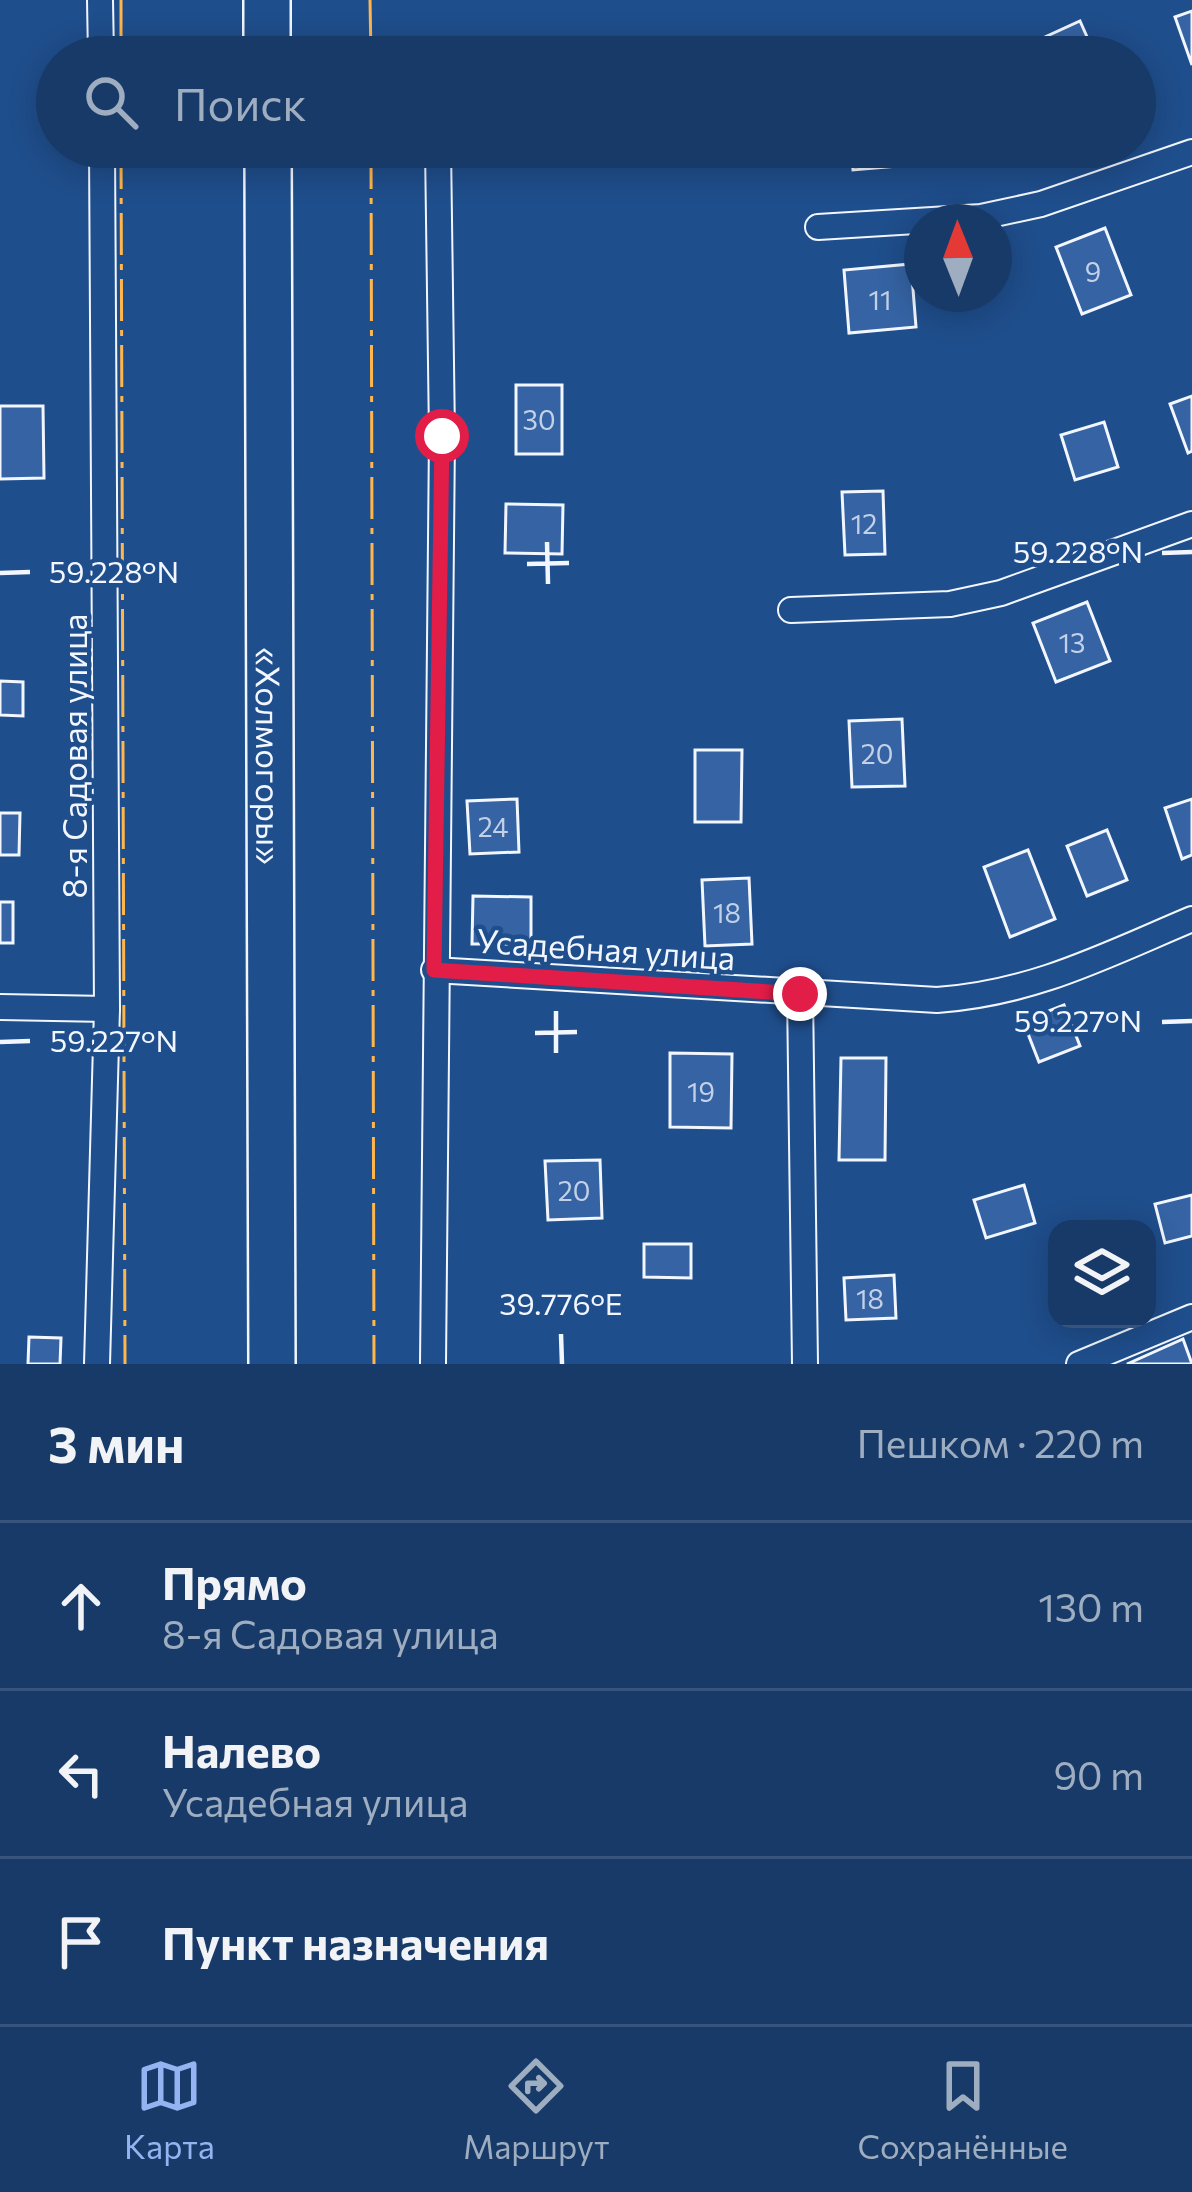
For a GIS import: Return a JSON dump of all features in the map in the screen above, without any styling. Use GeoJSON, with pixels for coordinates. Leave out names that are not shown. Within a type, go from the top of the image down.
{"type":"FeatureCollection","features":[{"type":"Feature","properties":{"kind":"highway"},"geometry":{"type":"LineString","coordinates":[[267,0],[267,36]]}},
{"type":"Feature","properties":{"kind":"highway","name":"«Холмогоры»"},"geometry":{"type":"LineString","coordinates":[[268,168],[272,1364]]}},
{"type":"Feature","properties":{"kind":"street"},"geometry":{"type":"LineString","coordinates":[[100,0],[101,36]]}},
{"type":"Feature","properties":{"kind":"street"},"geometry":{"type":"LineString","coordinates":[[1156,164],[1192,152]]}},
{"type":"Feature","properties":{"kind":"street","name":"8-я Садовая улица"},"geometry":{"type":"LineString","coordinates":[[97,1364],[107,1009],[102,168]]}},
{"type":"Feature","properties":{"kind":"street"},"geometry":{"type":"LineString","coordinates":[[433,1364],[442,436],[438,168]]}},
{"type":"Feature","properties":{"kind":"street"},"geometry":{"type":"LineString","coordinates":[[818,227],[981,218],[1041,204],[1146,168]]}},
{"type":"Feature","properties":{"kind":"street"},"geometry":{"type":"LineString","coordinates":[[791,610],[950,604],[1000,593],[1192,524]]}},
{"type":"Feature","properties":{"kind":"street","name":"Усадебная улица"},"geometry":{"type":"LineString","coordinates":[[434,970],[938,1000],[990,996],[1046,980],[1192,919]]}},
{"type":"Feature","properties":{"kind":"street"},"geometry":{"type":"LineString","coordinates":[[800,994],[805,1364]]}},
{"type":"Feature","properties":{"kind":"street"},"geometry":{"type":"LineString","coordinates":[[0,1007],[107,1009]]}},
{"type":"Feature","properties":{"kind":"street"},"geometry":{"type":"LineString","coordinates":[[1079,1364],[1192,1317]]}},
{"type":"Feature","properties":{"kind":"building"},"geometry":{"type":"Polygon","coordinates":[[[1192,11],[1192,65],[1175,17],[1192,11]]]}},
{"type":"Feature","properties":{"kind":"building"},"geometry":{"type":"Polygon","coordinates":[[[1080,21],[1087,36],[1047,36],[1080,21]]]}},
{"type":"Feature","properties":{"kind":"building"},"geometry":{"type":"Polygon","coordinates":[[[1105,228],[1131,295],[1082,314],[1056,247],[1105,228]]]}},
{"type":"Feature","properties":{"kind":"building"},"geometry":{"type":"Polygon","coordinates":[[[904,265],[904,312],[915,312],[916,327],[849,333],[844,270],[904,265]]]}},
{"type":"Feature","properties":{"kind":"building"},"geometry":{"type":"Polygon","coordinates":[[[516,385],[562,385],[562,454],[516,454],[516,385]]]}},
{"type":"Feature","properties":{"kind":"building"},"geometry":{"type":"Polygon","coordinates":[[[1192,396],[1192,451],[1188,453],[1170,404],[1192,396]]]}},
{"type":"Feature","properties":{"kind":"building"},"geometry":{"type":"Polygon","coordinates":[[[0,406],[43,406],[44,478],[0,479],[0,406]]]}},
{"type":"Feature","properties":{"kind":"building"},"geometry":{"type":"Polygon","coordinates":[[[1104,422],[1118,467],[1075,480],[1061,435],[1104,422]]]}},
{"type":"Feature","properties":{"kind":"building"},"geometry":{"type":"Polygon","coordinates":[[[883,491],[885,554],[845,555],[842,492],[883,491]]]}},
{"type":"Feature","properties":{"kind":"building"},"geometry":{"type":"Polygon","coordinates":[[[506,504],[563,505],[562,554],[505,553],[506,504]]]}},
{"type":"Feature","properties":{"kind":"building"},"geometry":{"type":"Polygon","coordinates":[[[1087,602],[1110,661],[1056,682],[1033,623],[1087,602]]]}},
{"type":"Feature","properties":{"kind":"building"},"geometry":{"type":"Polygon","coordinates":[[[0,681],[23,682],[23,716],[0,715],[0,681]]]}},
{"type":"Feature","properties":{"kind":"building"},"geometry":{"type":"Polygon","coordinates":[[[902,719],[905,786],[852,787],[849,721],[902,719]]]}},
{"type":"Feature","properties":{"kind":"building"},"geometry":{"type":"Polygon","coordinates":[[[695,750],[742,750],[741,822],[695,822],[695,750]]]}},
{"type":"Feature","properties":{"kind":"building"},"geometry":{"type":"Polygon","coordinates":[[[517,799],[519,852],[470,854],[467,801],[517,799]]]}},
{"type":"Feature","properties":{"kind":"building"},"geometry":{"type":"Polygon","coordinates":[[[1192,799],[1192,855],[1182,859],[1165,808],[1192,799]]]}},
{"type":"Feature","properties":{"kind":"building"},"geometry":{"type":"Polygon","coordinates":[[[0,813],[20,813],[19,855],[0,855],[0,813]]]}},
{"type":"Feature","properties":{"kind":"building"},"geometry":{"type":"Polygon","coordinates":[[[1107,830],[1127,880],[1087,896],[1067,846],[1107,830]]]}},
{"type":"Feature","properties":{"kind":"building"},"geometry":{"type":"Polygon","coordinates":[[[1028,850],[1055,919],[1010,937],[984,867],[1028,850]]]}},
{"type":"Feature","properties":{"kind":"building"},"geometry":{"type":"Polygon","coordinates":[[[749,878],[752,944],[705,946],[702,880],[749,878]]]}},
{"type":"Feature","properties":{"kind":"building"},"geometry":{"type":"Polygon","coordinates":[[[473,896],[531,897],[531,944],[472,944],[473,896]]]}},
{"type":"Feature","properties":{"kind":"building"},"geometry":{"type":"Polygon","coordinates":[[[0,902],[13,902],[13,943],[0,943],[0,902]]]}},
{"type":"Feature","properties":{"kind":"building"},"geometry":{"type":"Polygon","coordinates":[[[1064,1005],[1080,1046],[1039,1062],[1023,1021],[1064,1005]]]}},
{"type":"Feature","properties":{"kind":"building"},"geometry":{"type":"Polygon","coordinates":[[[670,1053],[732,1054],[731,1128],[670,1127],[670,1053]]]}},
{"type":"Feature","properties":{"kind":"building"},"geometry":{"type":"Polygon","coordinates":[[[841,1058],[886,1058],[885,1160],[839,1160],[841,1058]]]}},
{"type":"Feature","properties":{"kind":"building"},"geometry":{"type":"Polygon","coordinates":[[[600,1160],[602,1218],[548,1220],[545,1161],[600,1160]]]}},
{"type":"Feature","properties":{"kind":"building"},"geometry":{"type":"Polygon","coordinates":[[[1024,1185],[1035,1223],[986,1238],[974,1200],[1024,1185]]]}},
{"type":"Feature","properties":{"kind":"building"},"geometry":{"type":"Polygon","coordinates":[[[1192,1195],[1192,1236],[1165,1243],[1155,1204],[1192,1195]]]}},
{"type":"Feature","properties":{"kind":"building"},"geometry":{"type":"Polygon","coordinates":[[[644,1244],[691,1244],[691,1278],[644,1277],[644,1244]]]}},
{"type":"Feature","properties":{"kind":"building"},"geometry":{"type":"Polygon","coordinates":[[[894,1275],[896,1318],[846,1320],[844,1278],[894,1275]]]}},
{"type":"Feature","properties":{"kind":"building"},"geometry":{"type":"Polygon","coordinates":[[[29,1337],[61,1338],[60,1364],[28,1364],[29,1337]]]}},
{"type":"Feature","properties":{"kind":"building"},"geometry":{"type":"Polygon","coordinates":[[[1183,1339],[1192,1364],[1127,1364],[1183,1339]]]}},
{"type":"Feature","properties":{"kind":"power"},"geometry":{"type":"LineString","coordinates":[[121,0],[121,36]]}},
{"type":"Feature","properties":{"kind":"power"},"geometry":{"type":"LineString","coordinates":[[370,0],[371,36]]}},
{"type":"Feature","properties":{"kind":"power"},"geometry":{"type":"LineString","coordinates":[[121,168],[125,1364]]}},
{"type":"Feature","properties":{"kind":"power"},"geometry":{"type":"LineString","coordinates":[[371,168],[374,1364]]}},
{"type":"Feature","properties":{"kind":"route"},"geometry":{"type":"LineString","coordinates":[[442,436],[434,970],[800,994]]}}]}
